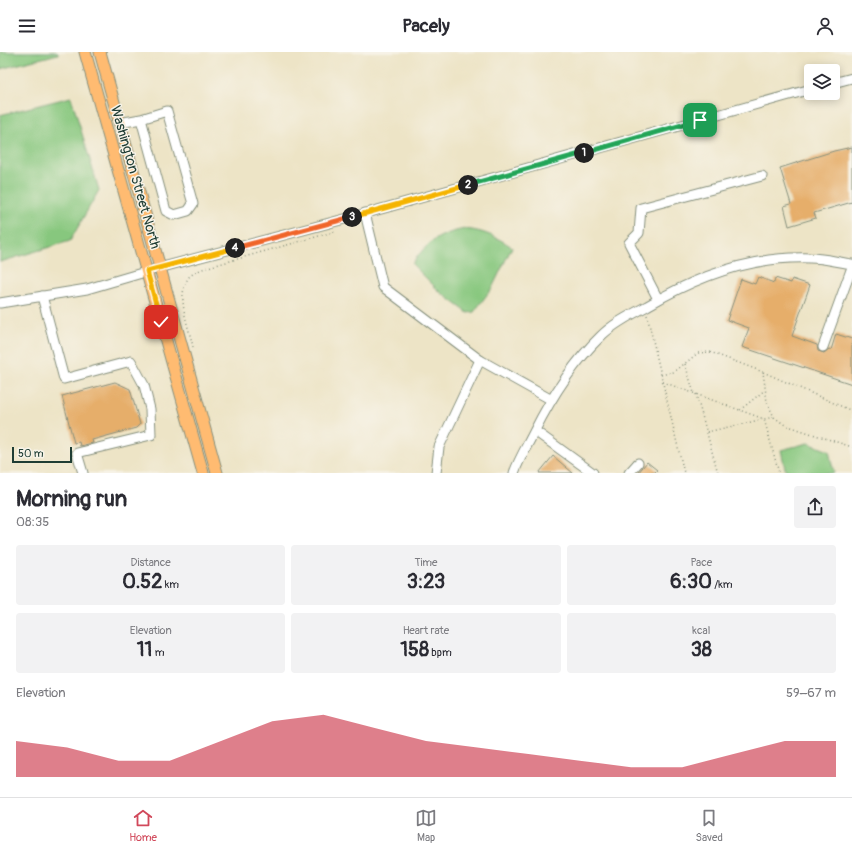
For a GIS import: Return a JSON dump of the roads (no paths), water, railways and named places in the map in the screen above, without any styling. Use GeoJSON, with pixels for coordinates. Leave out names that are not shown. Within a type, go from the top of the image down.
{"type":"FeatureCollection","features":[{"type":"Feature","properties":{"kind":"main road","name":"Washington Street North"},"geometry":{"type":"LineString","coordinates":[[85,52],[203,473]]}},
{"type":"Feature","properties":{"kind":"main road","name":"Washington Street North"},"geometry":{"type":"LineString","coordinates":[[100,52],[217,473]]}},
{"type":"Feature","properties":{"kind":"street"},"geometry":{"type":"LineString","coordinates":[[840,81],[852,78]]}},
{"type":"Feature","properties":{"kind":"street"},"geometry":{"type":"LineString","coordinates":[[0,303],[87,289],[147,271],[365,213],[804,91]]}},
{"type":"Feature","properties":{"kind":"street"},"geometry":{"type":"LineString","coordinates":[[119,123],[141,119],[167,111],[193,204],[188,211],[174,215],[166,211],[141,119]]}},
{"type":"Feature","properties":{"kind":"street"},"geometry":{"type":"LineString","coordinates":[[658,299],[629,243],[639,233],[641,208],[762,176]]}},
{"type":"Feature","properties":{"kind":"street"},"geometry":{"type":"LineString","coordinates":[[365,213],[383,287],[480,360],[550,399]]}},
{"type":"Feature","properties":{"kind":"street"},"geometry":{"type":"LineString","coordinates":[[514,473],[550,399],[575,365],[610,328],[658,299],[708,275],[742,264],[773,259],[810,258],[852,264]]}},
{"type":"Feature","properties":{"kind":"street"},"geometry":{"type":"LineString","coordinates":[[823,347],[852,268]]}},
{"type":"Feature","properties":{"kind":"street"},"geometry":{"type":"LineString","coordinates":[[42,296],[64,379],[131,361],[144,384],[150,409],[151,435],[77,453],[83,473]]}},
{"type":"Feature","properties":{"kind":"street"},"geometry":{"type":"LineString","coordinates":[[436,473],[439,447],[480,360]]}},
{"type":"Feature","properties":{"kind":"street"},"geometry":{"type":"LineString","coordinates":[[534,431],[593,473]]}},
{"type":"Feature","properties":{"kind":"street"},"geometry":{"type":"LineString","coordinates":[[629,473],[638,463]]}}]}
